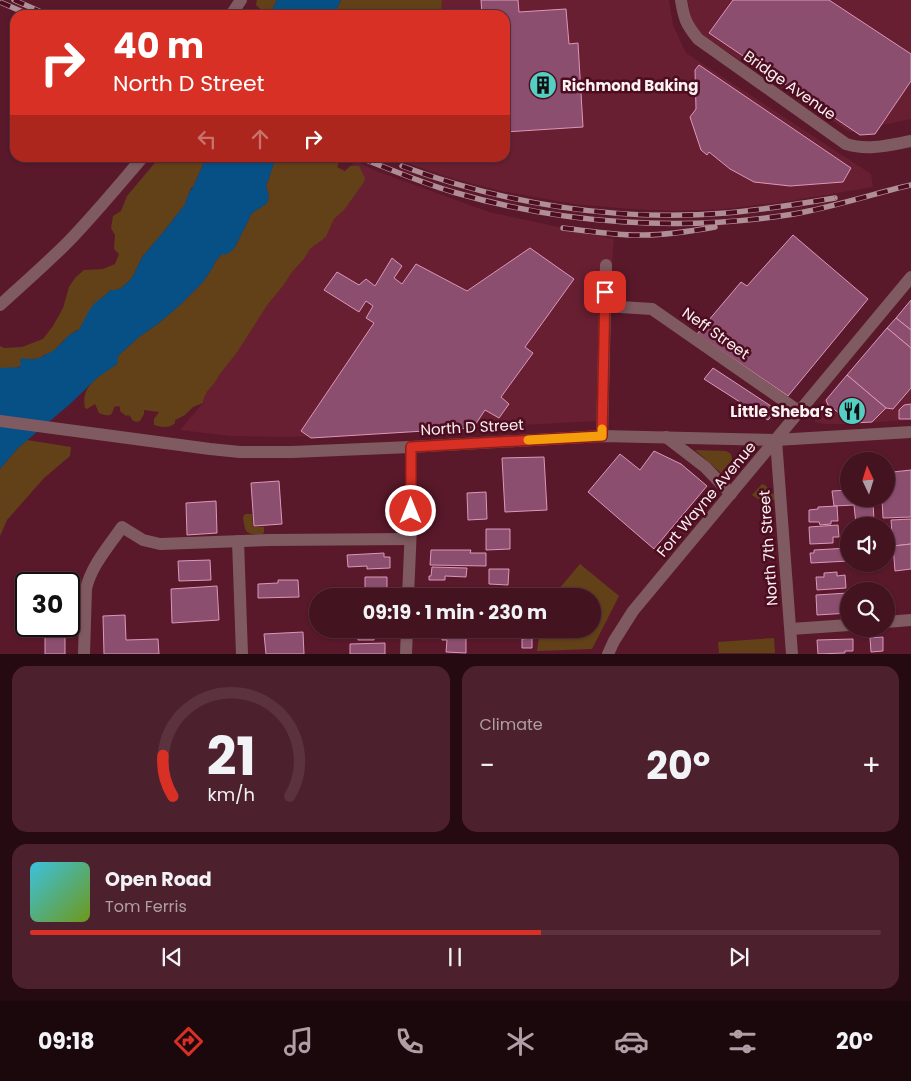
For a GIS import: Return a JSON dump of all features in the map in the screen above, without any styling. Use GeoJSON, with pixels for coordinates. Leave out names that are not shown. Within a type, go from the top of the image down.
{"type":"FeatureCollection","features":[{"type":"Feature","properties":{"kind":"street","name":"Bridge Avenue"},"geometry":{"type":"LineString","coordinates":[[681,0],[688,26],[698,39],[846,144],[856,147],[875,148],[911,140]]}},
{"type":"Feature","properties":{"kind":"street"},"geometry":{"type":"LineString","coordinates":[[0,305],[68,241],[139,162]]}},
{"type":"Feature","properties":{"kind":"street"},"geometry":{"type":"LineString","coordinates":[[602,436],[606,265]]}},
{"type":"Feature","properties":{"kind":"street","name":"Fort Wayne Avenue"},"geometry":{"type":"LineString","coordinates":[[608,654],[633,611],[911,277]]}},
{"type":"Feature","properties":{"kind":"street","name":"Neff Street"},"geometry":{"type":"LineString","coordinates":[[605,306],[652,309],[800,412]]}},
{"type":"Feature","properties":{"kind":"street","name":"North D Street"},"geometry":{"type":"LineString","coordinates":[[0,421],[220,450],[268,452],[411,447],[602,436],[776,440],[911,432]]}},
{"type":"Feature","properties":{"kind":"street"},"geometry":{"type":"LineString","coordinates":[[666,437],[705,467],[731,494]]}},
{"type":"Feature","properties":{"kind":"street","name":"North 7th Street"},"geometry":{"type":"LineString","coordinates":[[776,440],[792,654]]}},
{"type":"Feature","properties":{"kind":"street"},"geometry":{"type":"LineString","coordinates":[[408,588],[411,447]]}},
{"type":"Feature","properties":{"kind":"street"},"geometry":{"type":"LineString","coordinates":[[84,654],[86,589],[88,581],[94,567],[122,527],[143,540],[160,544],[410,539]]}},
{"type":"Feature","properties":{"kind":"street"},"geometry":{"type":"LineString","coordinates":[[238,541],[242,654]]}},
{"type":"Feature","properties":{"kind":"street"},"geometry":{"type":"LineString","coordinates":[[895,621],[911,620]]}},
{"type":"Feature","properties":{"kind":"street"},"geometry":{"type":"LineString","coordinates":[[791,630],[840,626]]}},
{"type":"Feature","properties":{"kind":"street"},"geometry":{"type":"LineString","coordinates":[[406,654],[407,638]]}},
{"type":"Feature","properties":{"kind":"shaded area"},"geometry":{"type":"Polygon","coordinates":[[[257,0],[277,0],[271,10],[262,10],[256,5],[257,0]]]}},
{"type":"Feature","properties":{"kind":"shaded area"},"geometry":{"type":"Polygon","coordinates":[[[341,0],[442,0],[441,10],[337,10],[341,0]]]}},
{"type":"Feature","properties":{"kind":"shaded area"},"geometry":{"type":"Polygon","coordinates":[[[442,0],[669,0],[673,25],[686,53],[871,174],[873,187],[784,202],[725,209],[677,211],[630,209],[574,204],[501,191],[454,179],[404,162],[510,162],[510,10],[441,10],[442,0]]]}},
{"type":"Feature","properties":{"kind":"shaded area"},"geometry":{"type":"Polygon","coordinates":[[[688,0],[911,0],[911,119],[850,132],[705,37],[692,26],[688,0]]]}},
{"type":"Feature","properties":{"kind":"shaded area"},"geometry":{"type":"Polygon","coordinates":[[[156,162],[204,162],[184,207],[142,257],[132,278],[121,288],[110,290],[96,303],[79,330],[64,340],[52,353],[38,359],[29,360],[16,368],[0,368],[0,346],[4,348],[22,347],[43,339],[63,308],[69,287],[75,278],[84,270],[103,269],[115,264],[119,254],[114,249],[115,235],[111,228],[113,216],[121,211],[127,196],[156,162]]]}},
{"type":"Feature","properties":{"kind":"shaded area"},"geometry":{"type":"Polygon","coordinates":[[[275,162],[339,162],[337,167],[345,171],[350,166],[359,166],[365,178],[344,210],[334,219],[326,237],[310,249],[268,304],[238,351],[207,391],[203,403],[193,407],[185,415],[175,420],[175,423],[172,425],[165,427],[154,425],[154,419],[159,412],[144,410],[140,421],[136,422],[120,411],[118,406],[114,407],[111,415],[99,413],[95,404],[87,409],[85,408],[84,400],[86,393],[93,382],[117,364],[119,355],[139,337],[180,305],[203,282],[222,254],[235,247],[252,213],[267,203],[269,196],[266,186],[275,162]]]}},
{"type":"Feature","properties":{"kind":"shaded area"},"geometry":{"type":"Polygon","coordinates":[[[354,162],[357,162],[379,172],[489,212],[614,239],[599,421],[292,437],[230,436],[180,430],[203,403],[204,396],[238,351],[268,304],[310,249],[326,237],[334,219],[344,210],[355,166],[351,166],[354,162]]]}},
{"type":"Feature","properties":{"kind":"shaded area"},"geometry":{"type":"Polygon","coordinates":[[[911,301],[911,420],[850,424],[815,422],[814,416],[827,397],[911,301]]]}},
{"type":"Feature","properties":{"kind":"shaded area"},"geometry":{"type":"Polygon","coordinates":[[[27,440],[71,447],[70,456],[44,478],[7,520],[0,536],[0,469],[27,440]]]}},
{"type":"Feature","properties":{"kind":"shaded area"},"geometry":{"type":"Polygon","coordinates":[[[695,450],[726,451],[731,454],[732,460],[721,473],[695,450]]]}},
{"type":"Feature","properties":{"kind":"shaded area"},"geometry":{"type":"Polygon","coordinates":[[[762,484],[777,498],[766,504],[752,495],[762,484]]]}},
{"type":"Feature","properties":{"kind":"shaded area"},"geometry":{"type":"Polygon","coordinates":[[[245,514],[252,514],[253,527],[264,527],[263,534],[247,532],[243,517],[245,514]]]}},
{"type":"Feature","properties":{"kind":"shaded area"},"geometry":{"type":"Polygon","coordinates":[[[580,564],[619,596],[601,631],[601,588],[560,588],[580,564]]]}},
{"type":"Feature","properties":{"kind":"shaded area"},"geometry":{"type":"Polygon","coordinates":[[[539,638],[598,638],[592,649],[537,651],[539,638]]]}},
{"type":"Feature","properties":{"kind":"shaded area"},"geometry":{"type":"Polygon","coordinates":[[[774,638],[775,653],[719,653],[718,642],[774,638]]]}},
{"type":"Feature","properties":{"kind":"water"},"geometry":{"type":"Polygon","coordinates":[[[277,0],[341,0],[337,10],[271,10],[277,0]]]}},
{"type":"Feature","properties":{"kind":"water"},"geometry":{"type":"Polygon","coordinates":[[[204,162],[275,162],[266,186],[269,196],[267,203],[252,213],[231,252],[222,254],[203,282],[180,305],[119,355],[117,364],[97,378],[70,404],[18,448],[0,469],[0,368],[20,367],[21,358],[41,357],[55,350],[70,335],[79,330],[87,313],[94,304],[110,290],[121,288],[132,278],[142,257],[184,206],[204,162]]]}},
{"type":"Feature","properties":{"kind":"building","name":"Richmond Baking"},"geometry":{"type":"Polygon","coordinates":[[[481,0],[518,0],[519,12],[566,9],[569,44],[578,43],[583,127],[510,132],[510,10],[482,10],[481,0]]]}},
{"type":"Feature","properties":{"kind":"building"},"geometry":{"type":"Polygon","coordinates":[[[733,0],[829,0],[911,54],[911,81],[875,134],[860,135],[709,33],[733,0]]]}},
{"type":"Feature","properties":{"kind":"building"},"geometry":{"type":"Polygon","coordinates":[[[699,65],[851,168],[843,182],[790,186],[754,182],[730,169],[709,152],[707,155],[701,150],[690,117],[696,109],[695,70],[699,65]]]}},
{"type":"Feature","properties":{"kind":"building"},"geometry":{"type":"Polygon","coordinates":[[[793,235],[868,299],[788,396],[697,334],[741,282],[747,286],[793,235]]]}},
{"type":"Feature","properties":{"kind":"building"},"geometry":{"type":"Polygon","coordinates":[[[530,248],[574,279],[525,347],[533,353],[501,397],[509,404],[499,418],[485,410],[473,428],[311,438],[301,431],[374,323],[366,318],[373,306],[366,301],[359,312],[324,290],[337,272],[359,285],[366,279],[375,286],[392,258],[402,266],[394,278],[402,284],[416,264],[467,291],[530,248]]]}},
{"type":"Feature","properties":{"kind":"building"},"geometry":{"type":"Polygon","coordinates":[[[911,300],[911,330],[896,318],[911,300]]]}},
{"type":"Feature","properties":{"kind":"building"},"geometry":{"type":"Polygon","coordinates":[[[896,318],[911,330],[911,348],[887,328],[896,318]]]}},
{"type":"Feature","properties":{"kind":"building"},"geometry":{"type":"Polygon","coordinates":[[[887,328],[911,348],[911,388],[893,409],[886,408],[847,375],[887,328]]]}},
{"type":"Feature","properties":{"kind":"building"},"geometry":{"type":"Polygon","coordinates":[[[713,368],[777,410],[768,420],[704,379],[713,368]]]}},
{"type":"Feature","properties":{"kind":"building"},"geometry":{"type":"Polygon","coordinates":[[[847,375],[886,408],[872,422],[853,423],[828,405],[826,400],[847,375]]]}},
{"type":"Feature","properties":{"kind":"building"},"geometry":{"type":"Polygon","coordinates":[[[911,404],[911,419],[899,419],[899,410],[904,405],[911,404]]]}},
{"type":"Feature","properties":{"kind":"building"},"geometry":{"type":"Polygon","coordinates":[[[654,451],[681,464],[707,486],[654,549],[588,492],[620,454],[640,470],[654,451]]]}},
{"type":"Feature","properties":{"kind":"building"},"geometry":{"type":"Polygon","coordinates":[[[544,457],[547,510],[505,512],[502,458],[544,457]]]}},
{"type":"Feature","properties":{"kind":"building"},"geometry":{"type":"Polygon","coordinates":[[[911,470],[911,517],[883,517],[882,508],[895,508],[895,472],[911,470]]]}},
{"type":"Feature","properties":{"kind":"building"},"geometry":{"type":"Polygon","coordinates":[[[279,481],[282,524],[254,526],[251,483],[279,481]]]}},
{"type":"Feature","properties":{"kind":"building"},"geometry":{"type":"Polygon","coordinates":[[[832,491],[840,491],[840,506],[834,506],[832,491]]]}},
{"type":"Feature","properties":{"kind":"building"},"geometry":{"type":"Polygon","coordinates":[[[486,492],[487,519],[468,520],[467,493],[486,492]]]}},
{"type":"Feature","properties":{"kind":"building"},"geometry":{"type":"Polygon","coordinates":[[[216,501],[217,533],[187,535],[186,503],[216,501]]]}},
{"type":"Feature","properties":{"kind":"building"},"geometry":{"type":"Polygon","coordinates":[[[837,506],[838,521],[831,521],[831,524],[820,525],[819,522],[809,522],[809,510],[818,509],[818,507],[837,506]]]}},
{"type":"Feature","properties":{"kind":"building"},"geometry":{"type":"Polygon","coordinates":[[[854,508],[873,508],[874,517],[855,517],[854,508]]]}},
{"type":"Feature","properties":{"kind":"building"},"geometry":{"type":"Polygon","coordinates":[[[911,519],[911,544],[895,546],[895,520],[911,519]]]}},
{"type":"Feature","properties":{"kind":"building"},"geometry":{"type":"Polygon","coordinates":[[[838,525],[839,537],[833,537],[833,543],[810,544],[809,527],[838,525]]]}},
{"type":"Feature","properties":{"kind":"building"},"geometry":{"type":"Polygon","coordinates":[[[486,529],[510,529],[510,549],[486,550],[486,529]]]}},
{"type":"Feature","properties":{"kind":"building"},"geometry":{"type":"Polygon","coordinates":[[[911,544],[911,569],[895,571],[895,546],[911,544]]]}},
{"type":"Feature","properties":{"kind":"building"},"geometry":{"type":"Polygon","coordinates":[[[840,549],[840,561],[811,563],[810,553],[814,553],[814,550],[840,549]]]}},
{"type":"Feature","properties":{"kind":"building"},"geometry":{"type":"Polygon","coordinates":[[[431,550],[471,550],[470,553],[486,553],[486,566],[430,565],[431,550]]]}},
{"type":"Feature","properties":{"kind":"building"},"geometry":{"type":"Polygon","coordinates":[[[384,553],[384,557],[390,557],[390,568],[367,569],[367,566],[348,567],[347,555],[384,553]]]}},
{"type":"Feature","properties":{"kind":"building"},"geometry":{"type":"Polygon","coordinates":[[[210,560],[211,580],[179,581],[178,561],[210,560]]]}},
{"type":"Feature","properties":{"kind":"building"},"geometry":{"type":"Polygon","coordinates":[[[432,567],[467,568],[466,577],[445,576],[445,580],[429,580],[432,567]]]}},
{"type":"Feature","properties":{"kind":"building"},"geometry":{"type":"Polygon","coordinates":[[[489,569],[509,569],[508,585],[489,584],[489,569]]]}},
{"type":"Feature","properties":{"kind":"building"},"geometry":{"type":"Polygon","coordinates":[[[837,572],[837,576],[845,575],[846,582],[840,582],[840,588],[817,590],[816,577],[824,577],[824,573],[837,572]]]}},
{"type":"Feature","properties":{"kind":"building"},"geometry":{"type":"Polygon","coordinates":[[[365,577],[387,577],[387,588],[365,588],[365,577]]]}},
{"type":"Feature","properties":{"kind":"building"},"geometry":{"type":"Polygon","coordinates":[[[278,580],[298,580],[299,597],[258,598],[258,584],[278,583],[278,580]]]}},
{"type":"Feature","properties":{"kind":"building"},"geometry":{"type":"Polygon","coordinates":[[[217,586],[219,620],[172,623],[171,589],[217,586]]]}},
{"type":"Feature","properties":{"kind":"building"},"geometry":{"type":"Polygon","coordinates":[[[840,594],[840,614],[817,615],[816,595],[840,594]]]}},
{"type":"Feature","properties":{"kind":"building"},"geometry":{"type":"Polygon","coordinates":[[[125,615],[126,640],[158,639],[159,654],[104,654],[103,616],[125,615]]]}},
{"type":"Feature","properties":{"kind":"building"},"geometry":{"type":"Polygon","coordinates":[[[303,632],[304,654],[266,654],[264,634],[303,632]]]}},
{"type":"Feature","properties":{"kind":"building"},"geometry":{"type":"Polygon","coordinates":[[[45,637],[65,637],[65,654],[45,654],[45,637]]]}},
{"type":"Feature","properties":{"kind":"building"},"geometry":{"type":"Polygon","coordinates":[[[883,637],[883,651],[871,652],[870,638],[883,637]]]}},
{"type":"Feature","properties":{"kind":"building"},"geometry":{"type":"Polygon","coordinates":[[[358,638],[374,638],[374,640],[358,640],[358,638]]]}},
{"type":"Feature","properties":{"kind":"building"},"geometry":{"type":"Polygon","coordinates":[[[442,638],[466,638],[466,653],[446,652],[447,640],[442,640],[442,638]]]}},
{"type":"Feature","properties":{"kind":"building"},"geometry":{"type":"Polygon","coordinates":[[[532,638],[532,648],[522,648],[522,639],[532,638]]]}},
{"type":"Feature","properties":{"kind":"building"},"geometry":{"type":"Polygon","coordinates":[[[853,639],[853,651],[818,654],[817,640],[853,639]]]}},
{"type":"Feature","properties":{"kind":"building"},"geometry":{"type":"Polygon","coordinates":[[[385,643],[385,654],[350,654],[350,644],[385,643]]]}},
{"type":"Feature","properties":{"kind":"railway"},"geometry":{"type":"LineString","coordinates":[[14,0],[37,10]]}},
{"type":"Feature","properties":{"kind":"railway"},"geometry":{"type":"LineString","coordinates":[[0,2],[18,10]]}},
{"type":"Feature","properties":{"kind":"railway"},"geometry":{"type":"LineString","coordinates":[[371,162],[430,185],[494,203],[579,218],[622,222],[708,223],[751,220],[809,211],[911,185]]}},
{"type":"Feature","properties":{"kind":"railway"},"geometry":{"type":"LineString","coordinates":[[402,166],[480,191],[561,207],[602,212],[644,215],[726,213],[767,209],[835,198]]}},
{"type":"Feature","properties":{"kind":"railway"},"geometry":{"type":"LineString","coordinates":[[563,228],[604,233],[654,235],[715,227]]}},
{"type":"Feature","properties":{"kind":"slow traffic"},"geometry":{"type":"LineString","coordinates":[[528,440],[602,436],[602,429]]}},
{"type":"Feature","properties":{"kind":"place","name":"Richmond Baking"},"geometry":{"type":"Point","coordinates":[543,85]}},
{"type":"Feature","properties":{"kind":"place","name":"Little Sheba’s"},"geometry":{"type":"Point","coordinates":[852,411]}},
{"type":"Feature","properties":{"kind":"route"},"geometry":{"type":"LineString","coordinates":[[411,511],[411,447],[602,436],[605,292]]}}]}
